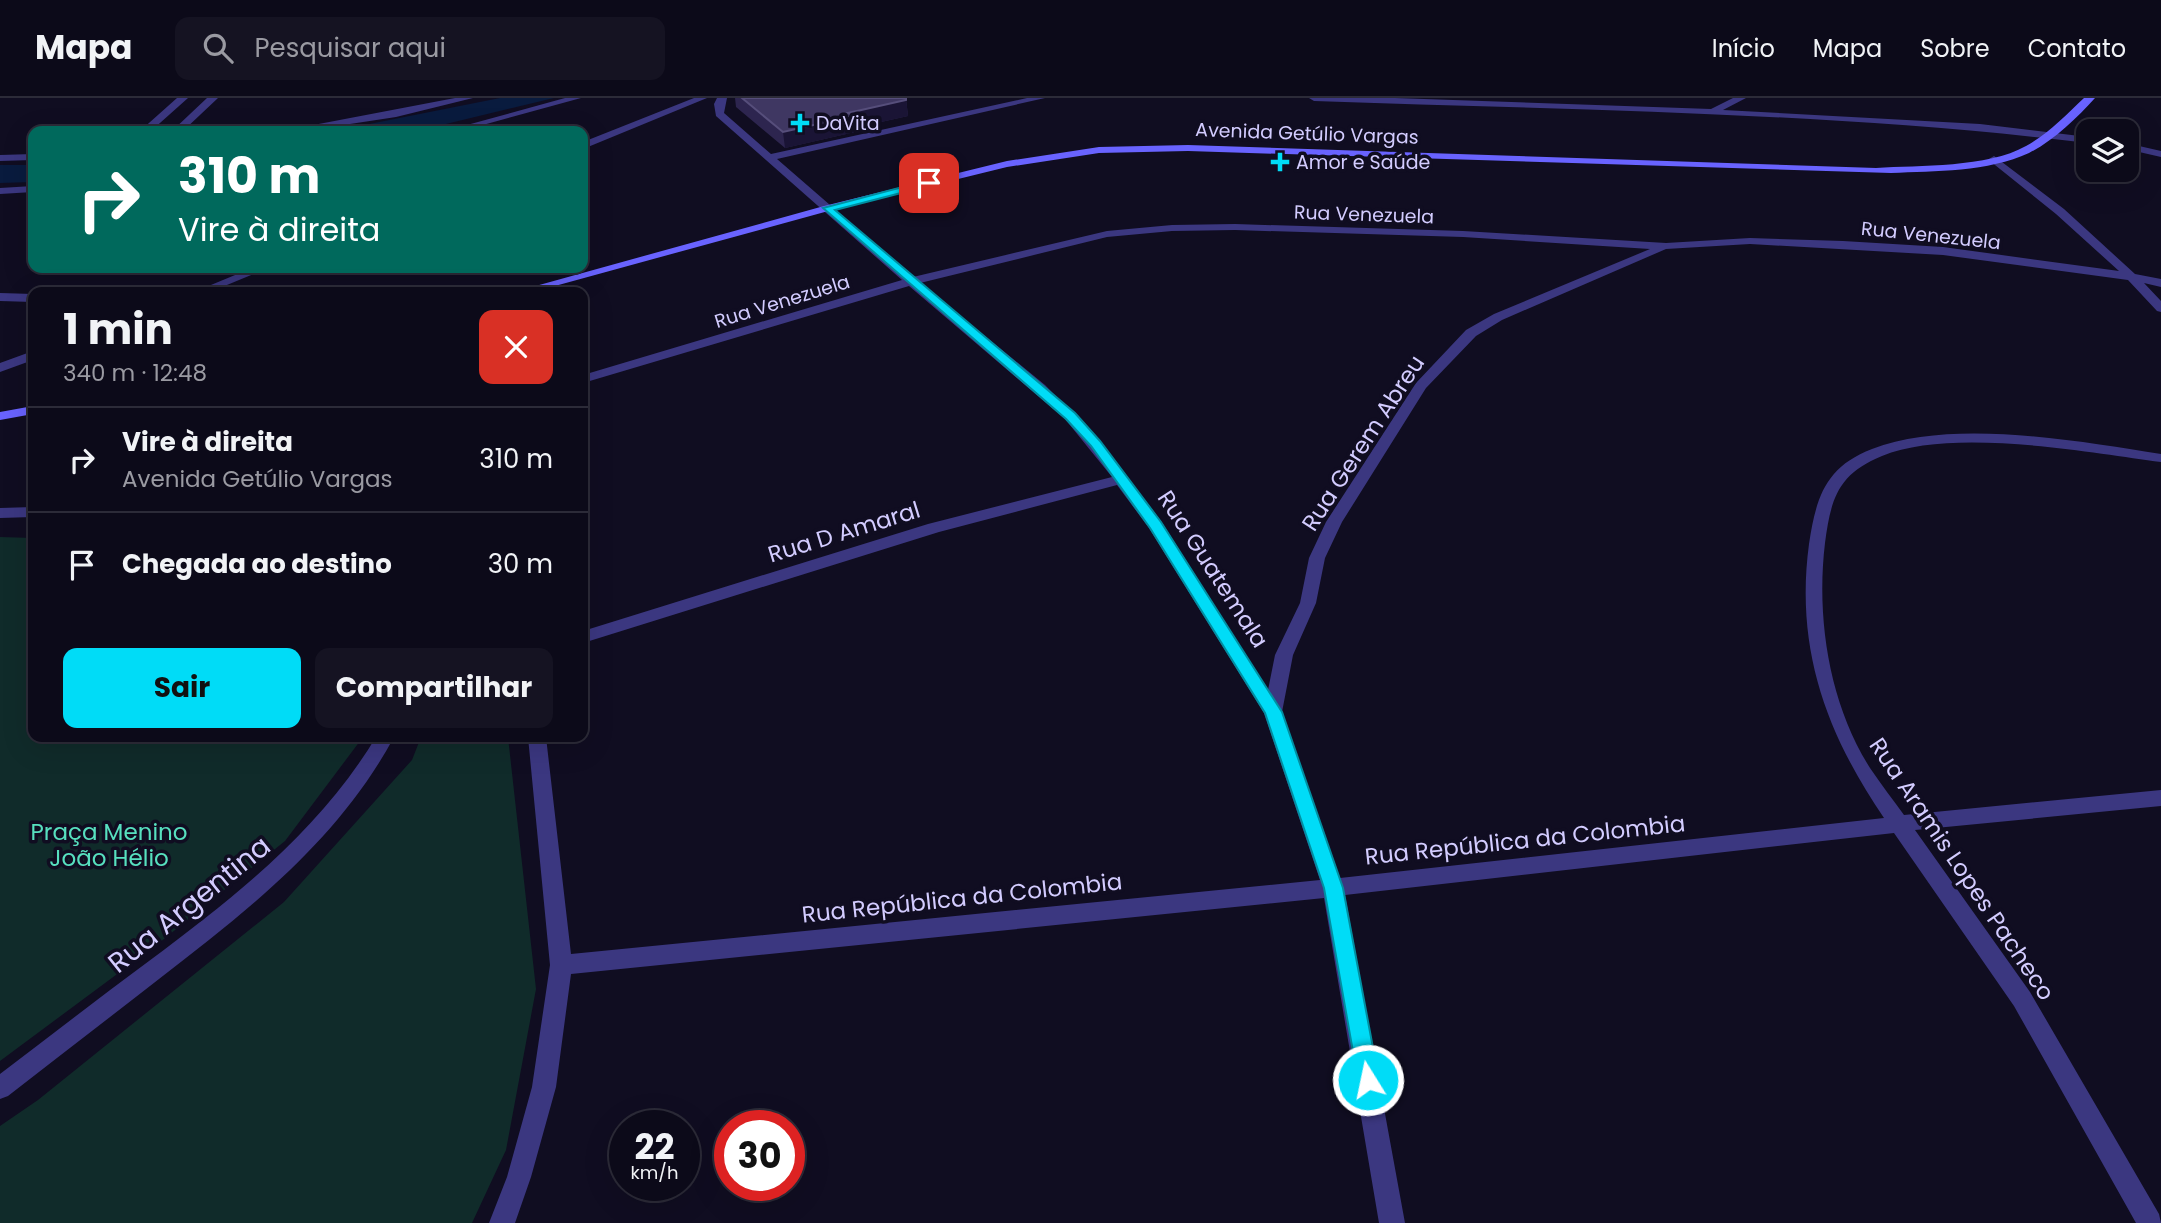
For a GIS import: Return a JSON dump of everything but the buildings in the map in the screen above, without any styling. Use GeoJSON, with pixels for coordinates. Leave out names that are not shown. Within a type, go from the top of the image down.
{"type":"FeatureCollection","features":[{"type":"Feature","properties":{"kind":"main road","name":"Avenida Getúlio Vargas"},"geometry":{"type":"LineString","coordinates":[[538,287],[828,208],[1050,156],[1110,150],[1235,149],[1820,171],[1913,169],[1994,159],[2024,152],[2090,98]]}},
{"type":"Feature","properties":{"kind":"main road"},"geometry":{"type":"LineString","coordinates":[[0,415],[28,411]]}},
{"type":"Feature","properties":{"kind":"street"},"geometry":{"type":"LineString","coordinates":[[151,126],[183,98]]}},
{"type":"Feature","properties":{"kind":"street"},"geometry":{"type":"LineString","coordinates":[[182,126],[213,98]]}},
{"type":"Feature","properties":{"kind":"street"},"geometry":{"type":"LineString","coordinates":[[396,114],[410,98]]}},
{"type":"Feature","properties":{"kind":"street"},"geometry":{"type":"LineString","coordinates":[[319,126],[396,114],[468,98]]}},
{"type":"Feature","properties":{"kind":"street"},"geometry":{"type":"LineString","coordinates":[[469,126],[576,98]]}},
{"type":"Feature","properties":{"kind":"street"},"geometry":{"type":"LineString","coordinates":[[588,144],[702,98]]}},
{"type":"Feature","properties":{"kind":"street"},"geometry":{"type":"LineString","coordinates":[[768,158],[1040,98]]}},
{"type":"Feature","properties":{"kind":"street"},"geometry":{"type":"LineString","coordinates":[[1314,98],[1712,112],[1928,124],[2076,138]]}},
{"type":"Feature","properties":{"kind":"street"},"geometry":{"type":"LineString","coordinates":[[1712,112],[1741,98]]}},
{"type":"Feature","properties":{"kind":"street"},"geometry":{"type":"LineString","coordinates":[[656,117],[723,102]]}},
{"type":"Feature","properties":{"kind":"street","name":"Rua Guatemala"},"geometry":{"type":"LineString","coordinates":[[723,102],[719,114],[1060,407],[1095,444],[1193,582],[1273,712],[1334,888],[1392,1223]]}},
{"type":"Feature","properties":{"kind":"street"},"geometry":{"type":"LineString","coordinates":[[2139,149],[2161,154]]}},
{"type":"Feature","properties":{"kind":"street"},"geometry":{"type":"LineString","coordinates":[[0,158],[28,157]]}},
{"type":"Feature","properties":{"kind":"street"},"geometry":{"type":"LineString","coordinates":[[1994,159],[2051,203],[2134,277],[2161,307]]}},
{"type":"Feature","properties":{"kind":"street"},"geometry":{"type":"LineString","coordinates":[[0,191],[28,189]]}},
{"type":"Feature","properties":{"kind":"street","name":"Rua Venezuela"},"geometry":{"type":"LineString","coordinates":[[588,378],[911,281],[1107,234],[1172,228],[1235,227],[1463,234],[1667,246],[1750,241],[1843,244],[1943,251],[2161,283]]}},
{"type":"Feature","properties":{"kind":"street","name":"Rua Gerem Abreu"},"geometry":{"type":"LineString","coordinates":[[1273,712],[1284,655],[1308,603],[1317,558],[1334,522],[1421,386],[1446,356],[1471,333],[1498,317],[1667,246]]}},
{"type":"Feature","properties":{"kind":"street"},"geometry":{"type":"LineString","coordinates":[[213,287],[249,273]]}},
{"type":"Feature","properties":{"kind":"street"},"geometry":{"type":"LineString","coordinates":[[0,297],[28,298]]}},
{"type":"Feature","properties":{"kind":"street"},"geometry":{"type":"LineString","coordinates":[[0,368],[28,357]]}},
{"type":"Feature","properties":{"kind":"street","name":"Rua Aramis Lopes Pacheco"},"geometry":{"type":"LineString","coordinates":[[2150,1223],[2022,999],[1899,824],[1852,752],[1838,721],[1817,651],[1813,576],[1820,522],[1836,477],[1860,458],[1885,448],[1942,439],[2003,440],[2161,458]]}},
{"type":"Feature","properties":{"kind":"street","name":"Rua D Amaral"},"geometry":{"type":"LineString","coordinates":[[588,635],[934,528],[1121,479]]}},
{"type":"Feature","properties":{"kind":"street"},"geometry":{"type":"LineString","coordinates":[[0,513],[28,512]]}},
{"type":"Feature","properties":{"kind":"street","name":"Rua Argentina"},"geometry":{"type":"LineString","coordinates":[[0,1088],[232,911],[290,860],[336,810],[382,742]]}},
{"type":"Feature","properties":{"kind":"street"},"geometry":{"type":"LineString","coordinates":[[502,1223],[519,1177],[544,1087],[561,965],[538,742]]}},
{"type":"Feature","properties":{"kind":"street","name":"Rua República da Colombia"},"geometry":{"type":"LineString","coordinates":[[561,965],[1334,888],[2161,797]]}},
{"type":"Feature","properties":{"kind":"green space","name":"Praça Menino João Hélio"},"geometry":{"type":"Polygon","coordinates":[[[0,537],[28,538],[28,742],[359,742],[285,841],[159,943],[0,1061],[0,537]]]}},
{"type":"Feature","properties":{"kind":"green space"},"geometry":{"type":"Polygon","coordinates":[[[419,742],[509,742],[536,989],[506,1150],[472,1223],[0,1223],[0,1126],[38,1100],[284,902],[412,760],[419,742]]]}},
{"type":"Feature","properties":{"kind":"water"},"geometry":{"type":"Polygon","coordinates":[[[500,98],[554,98],[438,126],[359,126],[500,98]]]}},
{"type":"Feature","properties":{"kind":"water"},"geometry":{"type":"Polygon","coordinates":[[[0,165],[28,165],[28,182],[0,183],[0,165]]]}},
{"type":"Feature","properties":{"kind":"place","name":"DaVita"},"geometry":{"type":"Point","coordinates":[800,123]}},
{"type":"Feature","properties":{"kind":"place","name":"Amor e Saúde"},"geometry":{"type":"Point","coordinates":[1280,162]}},
{"type":"Feature","properties":{"kind":"route"},"geometry":{"type":"LineString","coordinates":[[929,183],[828,208],[895,269],[1040,388],[1095,444],[1156,525],[1273,712],[1334,888],[1368,1080]]}}]}
